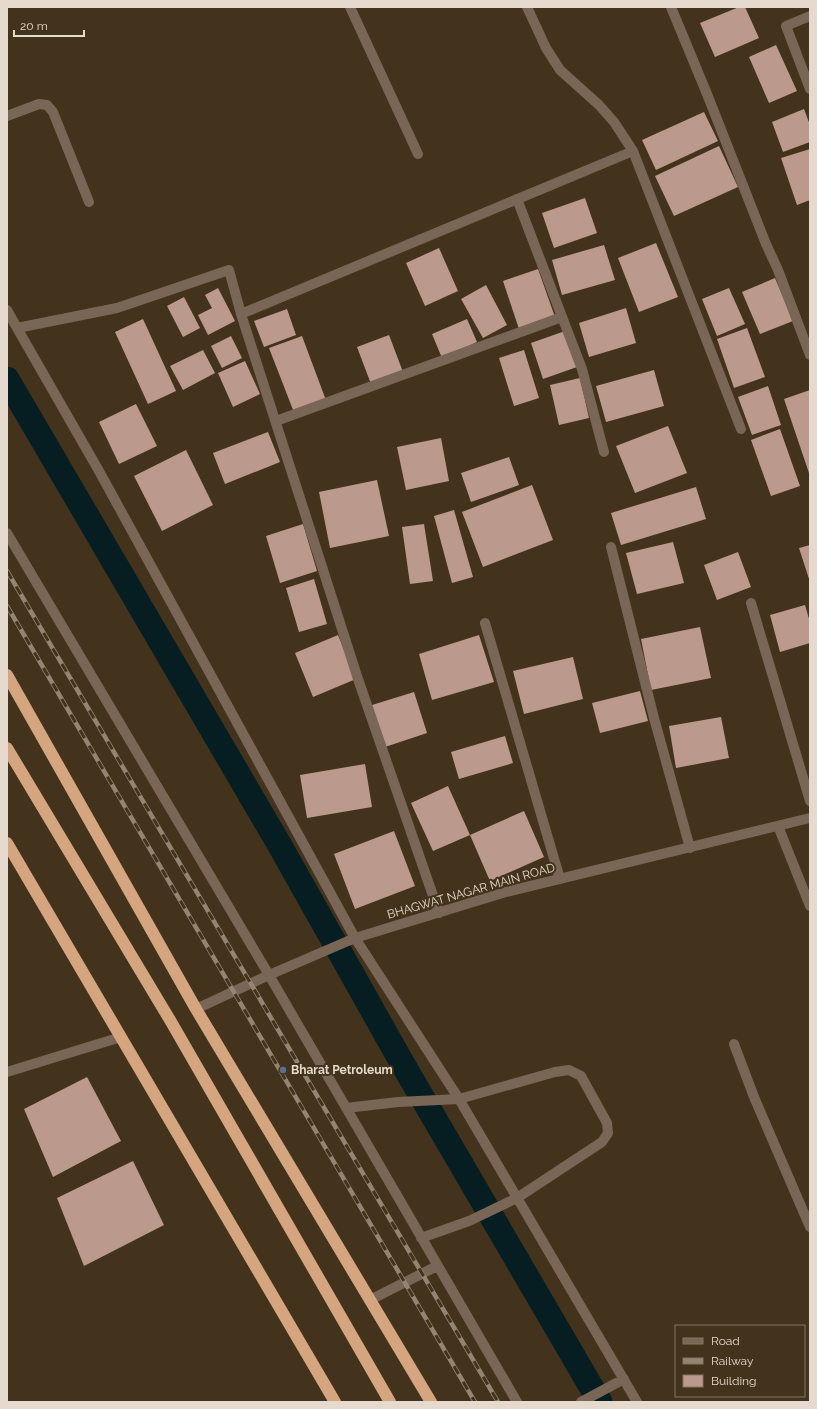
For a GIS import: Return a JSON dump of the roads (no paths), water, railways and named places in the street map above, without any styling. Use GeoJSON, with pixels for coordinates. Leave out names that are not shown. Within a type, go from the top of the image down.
{"type":"FeatureCollection","features":[{"type":"Feature","properties":{"kind":"highway"},"geometry":{"type":"LineString","coordinates":[[7,675],[196,1009],[431,1402]]}},
{"type":"Feature","properties":{"kind":"highway"},"geometry":{"type":"LineString","coordinates":[[7,748],[170,1020],[390,1402]]}},
{"type":"Feature","properties":{"kind":"highway"},"geometry":{"type":"LineString","coordinates":[[7,843],[335,1402]]}},
{"type":"Feature","properties":{"kind":"street"},"geometry":{"type":"LineString","coordinates":[[350,7],[418,154]]}},
{"type":"Feature","properties":{"kind":"street"},"geometry":{"type":"LineString","coordinates":[[527,7],[546,48],[560,70],[599,104],[614,122],[633,151],[741,430]]}},
{"type":"Feature","properties":{"kind":"street"},"geometry":{"type":"LineString","coordinates":[[670,7],[707,94],[766,244],[778,270],[810,355]]}},
{"type":"Feature","properties":{"kind":"street"},"geometry":{"type":"LineString","coordinates":[[810,16],[786,26],[810,89]]}},
{"type":"Feature","properties":{"kind":"street"},"geometry":{"type":"LineString","coordinates":[[7,116],[39,104],[47,105],[53,112],[89,202]]}},
{"type":"Feature","properties":{"kind":"street"},"geometry":{"type":"LineString","coordinates":[[241,314],[633,151]]}},
{"type":"Feature","properties":{"kind":"street"},"geometry":{"type":"LineString","coordinates":[[517,199],[586,383],[604,452]]}},
{"type":"Feature","properties":{"kind":"street"},"geometry":{"type":"LineString","coordinates":[[17,328],[117,308],[229,270],[241,314],[358,679],[439,913]]}},
{"type":"Feature","properties":{"kind":"street"},"geometry":{"type":"LineString","coordinates":[[7,310],[107,485],[352,940],[459,1099],[637,1402]]}},
{"type":"Feature","properties":{"kind":"street"},"geometry":{"type":"LineString","coordinates":[[276,421],[562,316]]}},
{"type":"Feature","properties":{"kind":"street"},"geometry":{"type":"LineString","coordinates":[[7,533],[269,975],[517,1402]]}},
{"type":"Feature","properties":{"kind":"street"},"geometry":{"type":"LineString","coordinates":[[611,547],[654,718],[690,848]]}},
{"type":"Feature","properties":{"kind":"street"},"geometry":{"type":"LineString","coordinates":[[751,603],[810,801]]}},
{"type":"Feature","properties":{"kind":"street"},"geometry":{"type":"LineString","coordinates":[[485,622],[560,879]]}},
{"type":"Feature","properties":{"kind":"street","name":"BHAGWAT NAGAR MAIN ROAD"},"geometry":{"type":"LineString","coordinates":[[196,1009],[269,975],[352,940],[506,892],[810,818]]}},
{"type":"Feature","properties":{"kind":"street"},"geometry":{"type":"LineString","coordinates":[[778,826],[810,906]]}},
{"type":"Feature","properties":{"kind":"street"},"geometry":{"type":"LineString","coordinates":[[7,1072],[121,1037]]}},
{"type":"Feature","properties":{"kind":"street"},"geometry":{"type":"LineString","coordinates":[[734,1044],[754,1097],[810,1227]]}},
{"type":"Feature","properties":{"kind":"street"},"geometry":{"type":"LineString","coordinates":[[346,1108],[398,1102],[459,1099],[555,1072],[570,1070],[581,1076],[607,1123],[608,1133],[602,1142],[517,1198],[469,1221],[421,1238]]}},
{"type":"Feature","properties":{"kind":"street"},"geometry":{"type":"LineString","coordinates":[[370,1300],[437,1266]]}},
{"type":"Feature","properties":{"kind":"street"},"geometry":{"type":"LineString","coordinates":[[581,1402],[624,1379]]}},
{"type":"Feature","properties":{"kind":"waterway"},"geometry":{"type":"LineString","coordinates":[[7,379],[279,844],[405,1068],[600,1402]]}},
{"type":"Feature","properties":{"kind":"railway"},"geometry":{"type":"LineString","coordinates":[[7,571],[498,1402]]}},
{"type":"Feature","properties":{"kind":"railway"},"geometry":{"type":"LineString","coordinates":[[7,606],[475,1402]]}},
{"type":"Feature","properties":{"kind":"place","name":"Bharat Petroleum"},"geometry":{"type":"Point","coordinates":[283,1070]}}]}
